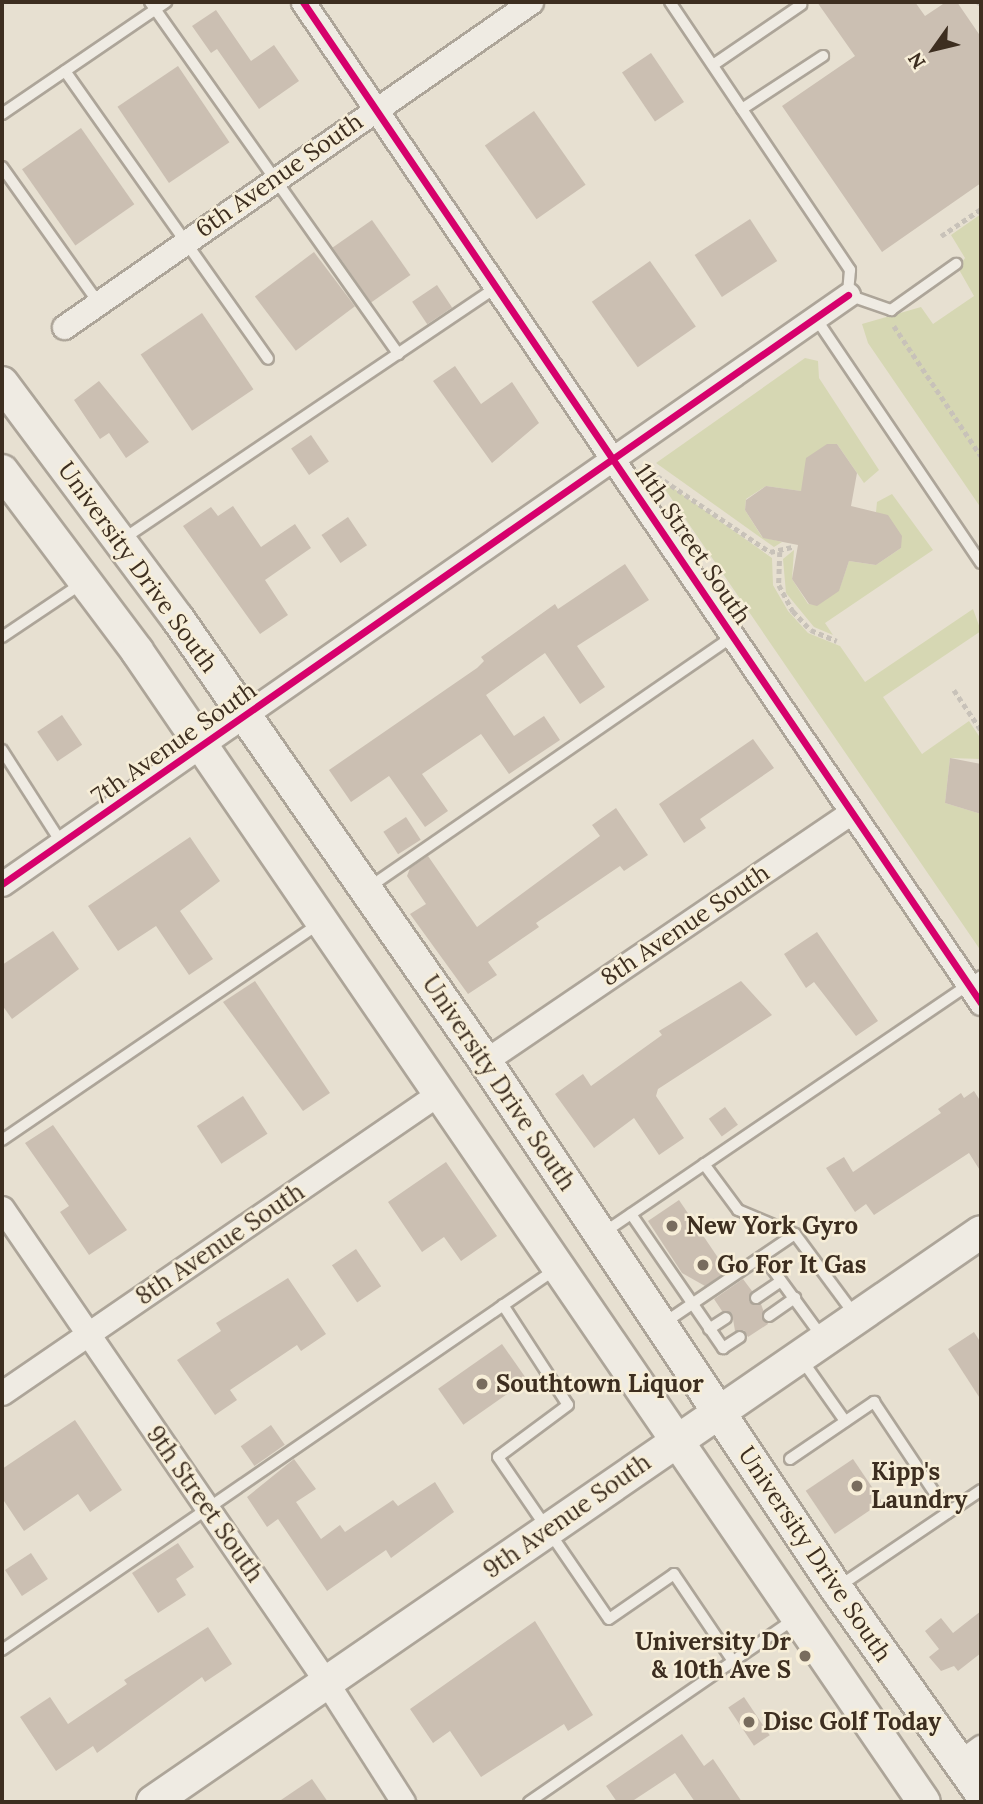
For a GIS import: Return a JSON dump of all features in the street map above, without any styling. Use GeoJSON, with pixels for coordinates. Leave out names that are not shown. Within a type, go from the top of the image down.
{"type":"FeatureCollection","features":[{"type":"Feature","properties":{"kind":"main road","name":"University Drive South"},"geometry":{"type":"LineString","coordinates":[[2,383],[121,541],[485,1061],[836,1588],[970,1755],[981,1793]]}},
{"type":"Feature","properties":{"kind":"main road","name":"University Drive South"},"geometry":{"type":"LineString","coordinates":[[2,471],[85,581],[559,1266],[914,1799]]}},
{"type":"Feature","properties":{"kind":"main road","name":"9th Avenue South"},"geometry":{"type":"LineString","coordinates":[[153,1802],[674,1440],[981,1232]]}},
{"type":"Feature","properties":{"kind":"street","name":"11th Street South"},"geometry":{"type":"LineString","coordinates":[[303,2],[850,813],[977,988]]}},
{"type":"Feature","properties":{"kind":"street","name":"6th Avenue South"},"geometry":{"type":"LineString","coordinates":[[64,327],[184,240],[531,2]]}},
{"type":"Feature","properties":{"kind":"street","name":"7th Avenue South"},"geometry":{"type":"LineString","coordinates":[[2,884],[614,462],[817,320],[848,295]]}},
{"type":"Feature","properties":{"kind":"street","name":"8th Avenue South"},"geometry":{"type":"LineString","coordinates":[[485,1061],[850,813]]}},
{"type":"Feature","properties":{"kind":"street","name":"8th Avenue South"},"geometry":{"type":"LineString","coordinates":[[2,1393],[438,1094]]}},
{"type":"Feature","properties":{"kind":"street","name":"9th Street South"},"geometry":{"type":"LineString","coordinates":[[2,1208],[327,1683],[403,1802]]}},
{"type":"Feature","properties":{"kind":"lane"},"geometry":{"type":"LineString","coordinates":[[2,114],[152,6],[166,2]]}},
{"type":"Feature","properties":{"kind":"lane"},"geometry":{"type":"LineString","coordinates":[[670,2],[850,270],[848,295],[891,310],[956,264]]}},
{"type":"Feature","properties":{"kind":"lane"},"geometry":{"type":"LineString","coordinates":[[713,65],[801,5]]}},
{"type":"Feature","properties":{"kind":"lane"},"geometry":{"type":"LineString","coordinates":[[152,6],[398,354]]}},
{"type":"Feature","properties":{"kind":"lane"},"geometry":{"type":"LineString","coordinates":[[743,109],[823,56]]}},
{"type":"Feature","properties":{"kind":"lane"},"geometry":{"type":"LineString","coordinates":[[65,71],[268,359]]}},
{"type":"Feature","properties":{"kind":"lane"},"geometry":{"type":"LineString","coordinates":[[2,167],[98,302]]}},
{"type":"Feature","properties":{"kind":"lane"},"geometry":{"type":"LineString","coordinates":[[121,541],[496,287]]}},
{"type":"Feature","properties":{"kind":"lane"},"geometry":{"type":"LineString","coordinates":[[817,320],[981,563]]}},
{"type":"Feature","properties":{"kind":"lane"},"geometry":{"type":"LineString","coordinates":[[2,637],[85,581]]}},
{"type":"Feature","properties":{"kind":"lane"},"geometry":{"type":"LineString","coordinates":[[366,890],[732,637]]}},
{"type":"Feature","properties":{"kind":"lane"},"geometry":{"type":"LineString","coordinates":[[2,750],[62,844]]}},
{"type":"Feature","properties":{"kind":"lane"},"geometry":{"type":"LineString","coordinates":[[2,1140],[320,923]]}},
{"type":"Feature","properties":{"kind":"lane"},"geometry":{"type":"LineString","coordinates":[[601,1234],[704,1164],[977,988]]}},
{"type":"Feature","properties":{"kind":"lane"},"geometry":{"type":"LineString","coordinates":[[704,1164],[738,1210],[795,1234],[857,1317]]}},
{"type":"Feature","properties":{"kind":"lane"},"geometry":{"type":"LineString","coordinates":[[631,1214],[723,1348],[740,1337]]}},
{"type":"Feature","properties":{"kind":"lane"},"geometry":{"type":"LineString","coordinates":[[662,1325],[795,1234]]}},
{"type":"Feature","properties":{"kind":"lane"},"geometry":{"type":"LineString","coordinates":[[763,1256],[794,1298],[812,1348],[845,1421]]}},
{"type":"Feature","properties":{"kind":"lane"},"geometry":{"type":"LineString","coordinates":[[2,1650],[209,1510],[559,1266]]}},
{"type":"Feature","properties":{"kind":"lane"},"geometry":{"type":"LineString","coordinates":[[756,1298],[781,1281]]}},
{"type":"Feature","properties":{"kind":"lane"},"geometry":{"type":"LineString","coordinates":[[769,1317],[794,1298]]}},
{"type":"Feature","properties":{"kind":"lane"},"geometry":{"type":"LineString","coordinates":[[503,1305],[568,1405],[498,1457],[609,1619],[674,1574],[733,1661]]}},
{"type":"Feature","properties":{"kind":"lane"},"geometry":{"type":"LineString","coordinates":[[709,1329],[726,1318]]}},
{"type":"Feature","properties":{"kind":"lane"},"geometry":{"type":"LineString","coordinates":[[790,1459],[874,1402],[948,1513]]}},
{"type":"Feature","properties":{"kind":"lane"},"geometry":{"type":"LineString","coordinates":[[836,1588],[981,1490]]}},
{"type":"Feature","properties":{"kind":"lane"},"geometry":{"type":"LineString","coordinates":[[529,1802],[795,1619]]}},
{"type":"Feature","properties":{"kind":"path"},"geometry":{"type":"LineString","coordinates":[[942,236],[981,209]]}},
{"type":"Feature","properties":{"kind":"path"},"geometry":{"type":"LineString","coordinates":[[891,316],[981,456]]}},
{"type":"Feature","properties":{"kind":"path"},"geometry":{"type":"LineString","coordinates":[[646,474],[653,469],[751,541],[780,552],[792,547]]}},
{"type":"Feature","properties":{"kind":"path"},"geometry":{"type":"LineString","coordinates":[[780,552],[779,585],[793,611],[811,630],[837,640]]}},
{"type":"Feature","properties":{"kind":"path"},"geometry":{"type":"LineString","coordinates":[[954,690],[981,730]]}},
{"type":"Feature","properties":{"kind":"green space"},"geometry":{"type":"Polygon","coordinates":[[[981,214],[981,508],[868,343],[862,324],[921,307],[933,324],[974,296],[958,268],[965,258],[951,235],[981,214]]]}},
{"type":"Feature","properties":{"kind":"green space"},"geometry":{"type":"Polygon","coordinates":[[[805,358],[818,361],[819,378],[879,470],[864,483],[837,444],[828,444],[801,491],[766,486],[746,499],[745,510],[762,537],[782,542],[774,547],[656,463],[805,358]]]}},
{"type":"Feature","properties":{"kind":"green space"},"geometry":{"type":"Polygon","coordinates":[[[656,476],[772,558],[773,585],[788,611],[808,633],[840,646],[865,682],[973,609],[981,631],[883,697],[922,754],[969,721],[981,739],[981,759],[950,758],[945,803],[981,814],[981,951],[656,476]]]}},
{"type":"Feature","properties":{"kind":"green space"},"geometry":{"type":"Polygon","coordinates":[[[892,494],[933,550],[825,623],[833,635],[814,627],[786,593],[783,559],[794,550],[792,579],[808,604],[817,605],[839,590],[849,561],[876,565],[901,548],[876,512],[877,502],[892,494]]]}},
{"type":"Feature","properties":{"kind":"building"},"geometry":{"type":"Polygon","coordinates":[[[817,2],[915,2],[925,16],[946,2],[957,2],[981,37],[981,183],[882,252],[782,106],[855,56],[817,2]]]}},
{"type":"Feature","properties":{"kind":"building"},"geometry":{"type":"Polygon","coordinates":[[[216,10],[251,61],[274,45],[299,81],[259,109],[217,49],[211,53],[192,26],[216,10]]]}},
{"type":"Feature","properties":{"kind":"building"},"geometry":{"type":"Polygon","coordinates":[[[651,53],[684,102],[655,121],[622,73],[651,53]]]}},
{"type":"Feature","properties":{"kind":"building"},"geometry":{"type":"Polygon","coordinates":[[[178,66],[229,142],[169,183],[117,107],[178,66]]]}},
{"type":"Feature","properties":{"kind":"building"},"geometry":{"type":"Polygon","coordinates":[[[534,111],[586,185],[536,219],[485,145],[534,111]]]}},
{"type":"Feature","properties":{"kind":"building"},"geometry":{"type":"Polygon","coordinates":[[[81,128],[134,204],[75,245],[22,169],[81,128]]]}},
{"type":"Feature","properties":{"kind":"building"},"geometry":{"type":"Polygon","coordinates":[[[750,219],[777,261],[722,297],[695,255],[750,219]]]}},
{"type":"Feature","properties":{"kind":"building"},"geometry":{"type":"Polygon","coordinates":[[[372,220],[410,275],[371,302],[333,248],[372,220]]]}},
{"type":"Feature","properties":{"kind":"building"},"geometry":{"type":"Polygon","coordinates":[[[314,252],[355,306],[296,351],[255,297],[314,252]]]}},
{"type":"Feature","properties":{"kind":"building"},"geometry":{"type":"Polygon","coordinates":[[[650,261],[696,327],[638,367],[592,302],[650,261]]]}},
{"type":"Feature","properties":{"kind":"building"},"geometry":{"type":"Polygon","coordinates":[[[437,285],[452,307],[427,324],[412,302],[437,285]]]}},
{"type":"Feature","properties":{"kind":"building"},"geometry":{"type":"Polygon","coordinates":[[[202,313],[253,389],[192,431],[141,354],[202,313]]]}},
{"type":"Feature","properties":{"kind":"building"},"geometry":{"type":"Polygon","coordinates":[[[455,366],[481,404],[512,382],[539,423],[492,463],[433,381],[455,366]]]}},
{"type":"Feature","properties":{"kind":"building"},"geometry":{"type":"Polygon","coordinates":[[[99,381],[149,442],[126,458],[109,433],[100,439],[74,400],[99,381]]]}},
{"type":"Feature","properties":{"kind":"building"},"geometry":{"type":"Polygon","coordinates":[[[311,435],[329,462],[309,475],[291,448],[311,435]]]}},
{"type":"Feature","properties":{"kind":"building"},"geometry":{"type":"Polygon","coordinates":[[[827,444],[837,444],[857,473],[851,506],[888,515],[902,536],[901,548],[876,565],[849,561],[839,591],[817,606],[809,604],[792,579],[798,545],[763,538],[745,510],[746,500],[766,486],[801,491],[806,458],[827,444]]]}},
{"type":"Feature","properties":{"kind":"building"},"geometry":{"type":"Polygon","coordinates":[[[233,506],[261,547],[295,524],[311,548],[265,580],[288,615],[260,634],[183,526],[211,507],[218,516],[233,506]]]}},
{"type":"Feature","properties":{"kind":"building"},"geometry":{"type":"Polygon","coordinates":[[[348,517],[367,545],[340,563],[321,535],[348,517]]]}},
{"type":"Feature","properties":{"kind":"building"},"geometry":{"type":"Polygon","coordinates":[[[625,564],[649,600],[577,646],[605,687],[580,704],[545,653],[486,695],[514,736],[544,716],[560,740],[509,774],[481,734],[422,774],[448,811],[425,827],[389,776],[351,802],[329,770],[477,668],[484,661],[481,657],[555,604],[558,609],[625,564]]]}},
{"type":"Feature","properties":{"kind":"building"},"geometry":{"type":"Polygon","coordinates":[[[62,715],[82,745],[57,762],[37,732],[62,715]]]}},
{"type":"Feature","properties":{"kind":"building"},"geometry":{"type":"Polygon","coordinates":[[[753,739],[774,768],[700,819],[706,828],[684,843],[659,804],[753,739]]]}},
{"type":"Feature","properties":{"kind":"building"},"geometry":{"type":"Polygon","coordinates":[[[950,758],[981,764],[981,814],[945,803],[950,758]]]}},
{"type":"Feature","properties":{"kind":"building"},"geometry":{"type":"Polygon","coordinates":[[[616,808],[648,855],[624,871],[620,866],[536,923],[539,927],[488,962],[497,975],[468,994],[410,914],[426,904],[407,876],[410,868],[428,856],[477,927],[600,836],[592,825],[616,808]]]}},
{"type":"Feature","properties":{"kind":"building"},"geometry":{"type":"Polygon","coordinates":[[[406,817],[421,840],[398,854],[383,832],[406,817]]]}},
{"type":"Feature","properties":{"kind":"building"},"geometry":{"type":"Polygon","coordinates":[[[190,837],[220,881],[180,911],[213,959],[189,975],[156,926],[118,951],[88,906],[190,837]]]}},
{"type":"Feature","properties":{"kind":"building"},"geometry":{"type":"Polygon","coordinates":[[[53,931],[79,969],[12,1019],[2,1005],[2,965],[53,931]]]}},
{"type":"Feature","properties":{"kind":"building"},"geometry":{"type":"Polygon","coordinates":[[[817,932],[878,1021],[856,1036],[814,982],[806,988],[784,954],[817,932]]]}},
{"type":"Feature","properties":{"kind":"building"},"geometry":{"type":"Polygon","coordinates":[[[255,981],[330,1093],[303,1111],[223,1002],[255,981]]]}},
{"type":"Feature","properties":{"kind":"building"},"geometry":{"type":"Polygon","coordinates":[[[741,981],[772,1015],[658,1089],[656,1096],[684,1138],[659,1155],[634,1118],[594,1148],[555,1094],[583,1074],[591,1086],[662,1035],[659,1031],[741,981]]]}},
{"type":"Feature","properties":{"kind":"building"},"geometry":{"type":"Polygon","coordinates":[[[974,1091],[981,1102],[981,1172],[969,1153],[874,1215],[866,1204],[855,1212],[826,1168],[844,1157],[853,1172],[941,1113],[938,1109],[961,1093],[964,1098],[974,1091]]]}},
{"type":"Feature","properties":{"kind":"building"},"geometry":{"type":"Polygon","coordinates":[[[243,1096],[268,1134],[221,1164],[197,1126],[243,1096]]]}},
{"type":"Feature","properties":{"kind":"building"},"geometry":{"type":"Polygon","coordinates":[[[725,1107],[738,1125],[722,1137],[709,1119],[725,1107]]]}},
{"type":"Feature","properties":{"kind":"building"},"geometry":{"type":"Polygon","coordinates":[[[53,1125],[127,1230],[89,1255],[60,1212],[69,1206],[25,1143],[53,1125]]]}},
{"type":"Feature","properties":{"kind":"building"},"geometry":{"type":"Polygon","coordinates":[[[446,1162],[497,1236],[461,1261],[444,1237],[422,1252],[388,1202],[446,1162]]]}},
{"type":"Feature","properties":{"kind":"building"},"geometry":{"type":"Polygon","coordinates":[[[679,1200],[727,1271],[705,1286],[682,1273],[648,1221],[679,1200]]]}},
{"type":"Feature","properties":{"kind":"building"},"geometry":{"type":"Polygon","coordinates":[[[356,1249],[381,1286],[357,1303],[332,1265],[356,1249]]]}},
{"type":"Feature","properties":{"kind":"building"},"geometry":{"type":"Polygon","coordinates":[[[288,1278],[326,1334],[301,1351],[297,1345],[230,1390],[237,1400],[215,1415],[177,1360],[221,1331],[216,1323],[288,1278]]]}},
{"type":"Feature","properties":{"kind":"building"},"geometry":{"type":"Polygon","coordinates":[[[743,1279],[752,1291],[749,1302],[761,1304],[768,1324],[748,1337],[744,1330],[735,1331],[732,1313],[722,1311],[714,1299],[743,1279]]]}},
{"type":"Feature","properties":{"kind":"building"},"geometry":{"type":"Polygon","coordinates":[[[974,1332],[981,1343],[981,1400],[948,1349],[974,1332]]]}},
{"type":"Feature","properties":{"kind":"building","name":"Southtown Liquor"},"geometry":{"type":"Polygon","coordinates":[[[502,1344],[527,1380],[463,1425],[438,1389],[502,1344]]]}},
{"type":"Feature","properties":{"kind":"building"},"geometry":{"type":"Polygon","coordinates":[[[75,1420],[122,1490],[90,1512],[78,1494],[24,1531],[2,1498],[2,1469],[75,1420]]]}},
{"type":"Feature","properties":{"kind":"building"},"geometry":{"type":"Polygon","coordinates":[[[271,1425],[285,1445],[254,1466],[241,1446],[271,1425]]]}},
{"type":"Feature","properties":{"kind":"building"},"geometry":{"type":"Polygon","coordinates":[[[294,1459],[316,1489],[296,1502],[321,1539],[340,1525],[345,1532],[393,1500],[398,1506],[435,1482],[454,1512],[391,1558],[386,1550],[327,1591],[278,1519],[267,1527],[247,1497],[294,1459]]]}},
{"type":"Feature","properties":{"kind":"building"},"geometry":{"type":"Polygon","coordinates":[[[853,1459],[882,1502],[835,1534],[806,1491],[853,1459]]]}},
{"type":"Feature","properties":{"kind":"building"},"geometry":{"type":"Polygon","coordinates":[[[178,1543],[194,1567],[176,1579],[186,1595],[158,1613],[132,1573],[178,1543]]]}},
{"type":"Feature","properties":{"kind":"building"},"geometry":{"type":"Polygon","coordinates":[[[31,1553],[48,1579],[22,1596],[5,1570],[31,1553]]]}},
{"type":"Feature","properties":{"kind":"building"},"geometry":{"type":"Polygon","coordinates":[[[981,1611],[981,1653],[958,1671],[954,1666],[941,1671],[929,1657],[939,1649],[925,1631],[941,1618],[953,1633],[981,1611]]]}},
{"type":"Feature","properties":{"kind":"building"},"geometry":{"type":"Polygon","coordinates":[[[535,1621],[593,1715],[568,1731],[564,1724],[481,1777],[450,1731],[433,1743],[410,1709],[535,1621]]]}},
{"type":"Feature","properties":{"kind":"building"},"geometry":{"type":"Polygon","coordinates":[[[208,1627],[232,1664],[205,1682],[202,1677],[97,1753],[93,1746],[56,1771],[20,1717],[50,1697],[68,1724],[127,1684],[124,1680],[208,1627]]]}},
{"type":"Feature","properties":{"kind":"building","name":"Disc Golf Today"},"geometry":{"type":"Polygon","coordinates":[[[744,1697],[770,1735],[754,1746],[728,1708],[744,1697]]]}},
{"type":"Feature","properties":{"kind":"building"},"geometry":{"type":"Polygon","coordinates":[[[682,1734],[704,1766],[713,1759],[742,1802],[695,1802],[675,1773],[631,1802],[617,1802],[606,1786],[682,1734]]]}},
{"type":"Feature","properties":{"kind":"building"},"geometry":{"type":"Polygon","coordinates":[[[312,1779],[328,1802],[278,1802],[312,1779]]]}},
{"type":"Feature","properties":{"kind":"cycle path"},"geometry":{"type":"LineString","coordinates":[[303,2],[981,1003]]}},
{"type":"Feature","properties":{"kind":"cycle path"},"geometry":{"type":"LineString","coordinates":[[2,884],[848,295]]}},
{"type":"Feature","properties":{"kind":"place","name":"New York Gyro"},"geometry":{"type":"Point","coordinates":[672,1226]}},
{"type":"Feature","properties":{"kind":"place","name":"Go For It Gas"},"geometry":{"type":"Point","coordinates":[703,1265]}},
{"type":"Feature","properties":{"kind":"place","name":"Southtown Liquor"},"geometry":{"type":"Point","coordinates":[482,1384]}},
{"type":"Feature","properties":{"kind":"place","name":"Kipp's Laundry"},"geometry":{"type":"Point","coordinates":[857,1486]}},
{"type":"Feature","properties":{"kind":"place","name":"University Dr & 10th Ave S"},"geometry":{"type":"Point","coordinates":[805,1656]}},
{"type":"Feature","properties":{"kind":"place","name":"Disc Golf Today"},"geometry":{"type":"Point","coordinates":[749,1722]}}]}
